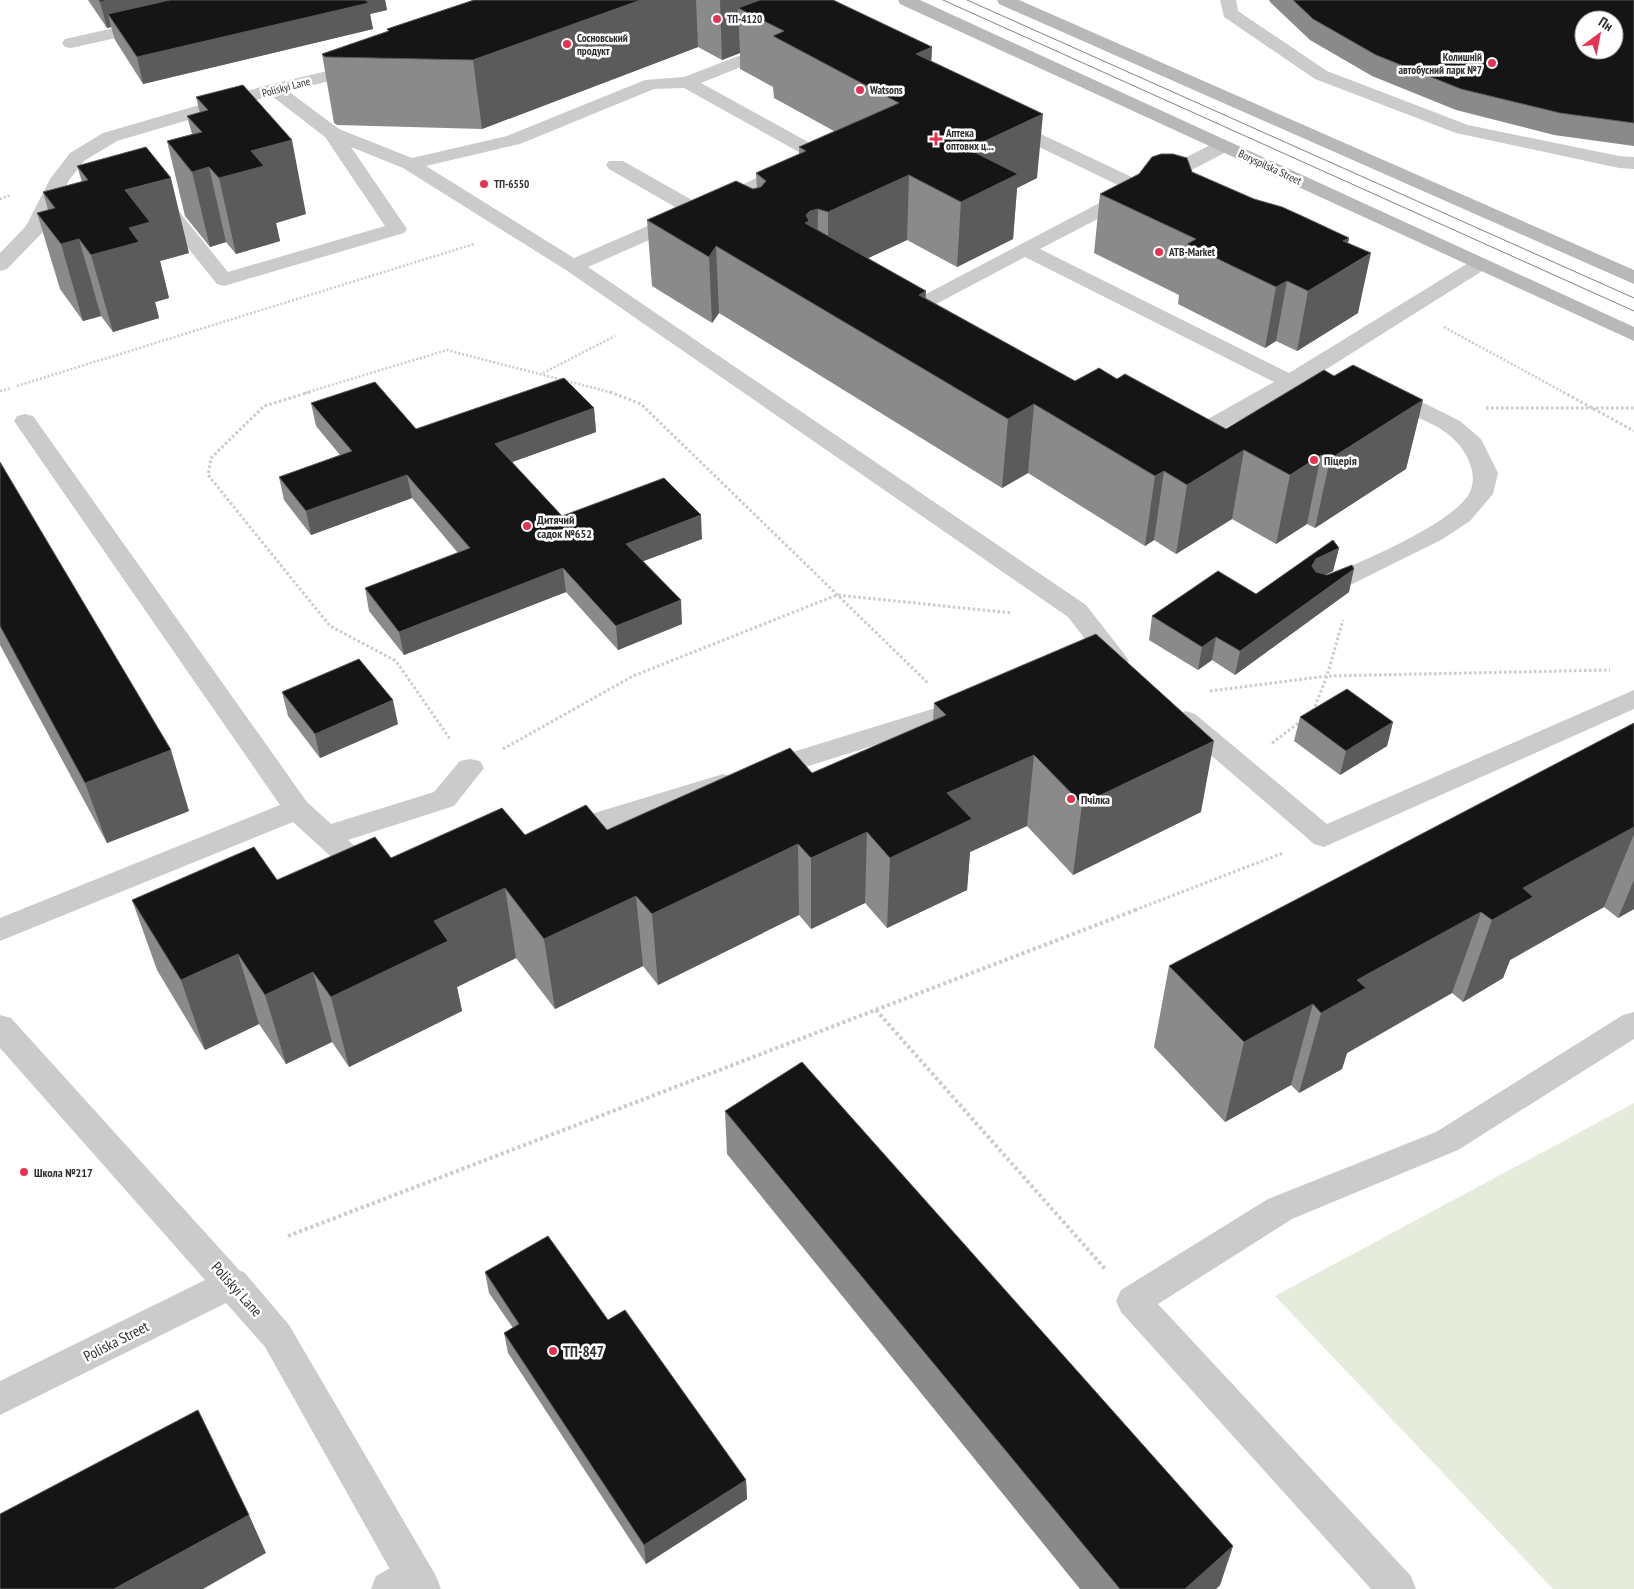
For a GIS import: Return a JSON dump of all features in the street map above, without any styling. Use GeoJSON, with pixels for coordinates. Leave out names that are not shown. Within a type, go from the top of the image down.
{"type":"FeatureCollection","features":[{"type":"Feature","properties":{"kind":"main road","name":"Boryspilska Street"},"geometry":{"type":"LineString","coordinates":[[906,0],[1634,335]]}},
{"type":"Feature","properties":{"kind":"main road"},"geometry":{"type":"LineString","coordinates":[[1005,0],[1634,278]]}},
{"type":"Feature","properties":{"kind":"street"},"geometry":{"type":"LineString","coordinates":[[1228,0],[1230,13],[1321,75],[1463,129],[1619,162],[1634,163]]}},
{"type":"Feature","properties":{"kind":"street"},"geometry":{"type":"LineString","coordinates":[[72,43],[166,22]]}},
{"type":"Feature","properties":{"kind":"street"},"geometry":{"type":"LineString","coordinates":[[410,164],[513,140],[651,84],[687,82],[789,42]]}},
{"type":"Feature","properties":{"kind":"street","name":"Poliskyi Lane"},"geometry":{"type":"LineString","coordinates":[[1,264],[35,229],[63,194],[77,157],[110,137],[274,89],[381,63]]}},
{"type":"Feature","properties":{"kind":"street"},"geometry":{"type":"LineString","coordinates":[[573,266],[821,157],[687,82]]}},
{"type":"Feature","properties":{"kind":"street"},"geometry":{"type":"LineString","coordinates":[[274,89],[332,133],[410,164],[573,266],[650,318],[1077,611],[1116,661],[1138,680]]}},
{"type":"Feature","properties":{"kind":"street"},"geometry":{"type":"LineString","coordinates":[[992,116],[1139,188]]}},
{"type":"Feature","properties":{"kind":"street"},"geometry":{"type":"LineString","coordinates":[[140,199],[160,201],[224,280],[397,229],[332,133]]}},
{"type":"Feature","properties":{"kind":"street"},"geometry":{"type":"LineString","coordinates":[[891,320],[1139,188],[1223,146]]}},
{"type":"Feature","properties":{"kind":"street"},"geometry":{"type":"LineString","coordinates":[[616,165],[722,226]]}},
{"type":"Feature","properties":{"kind":"street"},"geometry":{"type":"LineString","coordinates":[[1025,249],[1298,377],[1326,384]]}},
{"type":"Feature","properties":{"kind":"street"},"geometry":{"type":"LineString","coordinates":[[1162,430],[1186,442],[1411,309],[1480,264]]}},
{"type":"Feature","properties":{"kind":"street"},"geometry":{"type":"LineString","coordinates":[[1329,586],[1433,535],[1462,516],[1481,494],[1486,473],[1473,444],[1452,426],[1418,409],[1359,396]]}},
{"type":"Feature","properties":{"kind":"street"},"geometry":{"type":"LineString","coordinates":[[26,421],[297,809],[384,889],[393,886]]}},
{"type":"Feature","properties":{"kind":"street"},"geometry":{"type":"LineString","coordinates":[[1088,670],[1116,661]]}},
{"type":"Feature","properties":{"kind":"street"},"geometry":{"type":"LineString","coordinates":[[1159,698],[1324,836],[1634,699]]}},
{"type":"Feature","properties":{"kind":"street"},"geometry":{"type":"LineString","coordinates":[[546,838],[993,700]]}},
{"type":"Feature","properties":{"kind":"street"},"geometry":{"type":"LineString","coordinates":[[327,836],[444,800],[470,768]]}},
{"type":"Feature","properties":{"kind":"street"},"geometry":{"type":"LineString","coordinates":[[0,930],[297,809]]}},
{"type":"Feature","properties":{"kind":"street"},"geometry":{"type":"LineString","coordinates":[[1397,1589],[1133,1301],[1280,1209],[1447,1141],[1634,1024]]}},
{"type":"Feature","properties":{"kind":"street","name":"Poliskyi Lane"},"geometry":{"type":"LineString","coordinates":[[0,1027],[278,1336],[409,1584]]}},
{"type":"Feature","properties":{"kind":"street","name":"Poliska Street"},"geometry":{"type":"LineString","coordinates":[[0,1399],[232,1283]]}},
{"type":"Feature","properties":{"kind":"path"},"geometry":{"type":"LineString","coordinates":[[0,391],[518,231]]}},
{"type":"Feature","properties":{"kind":"path"},"geometry":{"type":"LineString","coordinates":[[1411,309],[1634,431]]}},
{"type":"Feature","properties":{"kind":"path"},"geometry":{"type":"LineString","coordinates":[[543,374],[650,318]]}},
{"type":"Feature","properties":{"kind":"path"},"geometry":{"type":"LineString","coordinates":[[955,711],[837,595],[641,404],[602,389],[447,350],[264,406],[211,458],[208,475],[330,626],[396,661],[470,768],[633,676],[837,595],[1013,613]]}},
{"type":"Feature","properties":{"kind":"path"},"geometry":{"type":"LineString","coordinates":[[1485,408],[1590,406],[1634,408]]}},
{"type":"Feature","properties":{"kind":"path"},"geometry":{"type":"LineString","coordinates":[[1312,713],[1327,676],[1344,616],[1329,586]]}},
{"type":"Feature","properties":{"kind":"path"},"geometry":{"type":"LineString","coordinates":[[1159,698],[1327,676],[1614,670]]}},
{"type":"Feature","properties":{"kind":"path"},"geometry":{"type":"LineString","coordinates":[[1242,766],[1304,719]]}},
{"type":"Feature","properties":{"kind":"path"},"geometry":{"type":"LineString","coordinates":[[288,1236],[1324,836]]}},
{"type":"Feature","properties":{"kind":"path"},"geometry":{"type":"LineString","coordinates":[[876,1010],[1133,1301]]}},
{"type":"Feature","properties":{"kind":"green space"},"geometry":{"type":"Polygon","coordinates":[[[1634,1103],[1634,1589],[1553,1589],[1275,1296],[1634,1103]]]}},
{"type":"Feature","properties":{"kind":"building"},"geometry":{"type":"Polygon","coordinates":[[[170,0],[365,0],[369,3],[137,57],[108,14],[170,0]]]}},
{"type":"Feature","properties":{"kind":"building"},"geometry":{"type":"Polygon","coordinates":[[[474,0],[641,0],[473,60],[325,57],[322,54],[389,31],[387,29],[474,0]]]}},
{"type":"Feature","properties":{"kind":"building"},"geometry":{"type":"Polygon","coordinates":[[[760,0],[833,0],[932,47],[916,54],[1043,114],[968,149],[1018,174],[961,202],[909,175],[828,212],[818,209],[810,211],[806,215],[809,221],[805,223],[926,291],[919,295],[1075,381],[1099,368],[1117,379],[1125,374],[1226,429],[1324,370],[1334,376],[1353,365],[1423,400],[1330,459],[1321,455],[1290,475],[1244,450],[1187,485],[1164,471],[1155,476],[1034,404],[1008,419],[716,246],[709,257],[647,220],[736,181],[753,189],[761,187],[766,181],[756,173],[806,151],[799,147],[899,103],[773,36],[784,31],[738,8],[760,0]]]}},
{"type":"Feature","properties":{"kind":"building","name":"Колишній автобусний парк №7"},"geometry":{"type":"Polygon","coordinates":[[[1293,0],[1634,0],[1634,123],[1560,113],[1461,89],[1376,55],[1313,19],[1293,0]]]}},
{"type":"Feature","properties":{"kind":"building"},"geometry":{"type":"Polygon","coordinates":[[[243,85],[292,140],[251,151],[264,166],[219,178],[209,167],[192,172],[167,141],[202,132],[187,116],[208,110],[196,97],[243,85]]]}},
{"type":"Feature","properties":{"kind":"building"},"geometry":{"type":"Polygon","coordinates":[[[146,147],[171,178],[125,190],[150,222],[129,228],[139,242],[91,255],[79,239],[61,244],[37,213],[55,208],[43,192],[88,180],[77,166],[146,147]]]}},
{"type":"Feature","properties":{"kind":"building"},"geometry":{"type":"Polygon","coordinates":[[[1161,154],[1173,154],[1187,158],[1192,172],[1254,199],[1282,207],[1302,216],[1349,238],[1343,241],[1371,253],[1308,291],[1287,281],[1276,287],[1187,244],[1196,239],[1100,194],[1139,174],[1152,157],[1161,154]]]}},
{"type":"Feature","properties":{"kind":"building"},"geometry":{"type":"Polygon","coordinates":[[[564,378],[594,408],[495,444],[562,516],[664,478],[701,515],[626,544],[681,600],[616,626],[563,568],[399,632],[365,588],[470,548],[407,475],[306,511],[279,477],[352,451],[311,403],[375,382],[416,429],[564,378]]]}},
{"type":"Feature","properties":{"kind":"building"},"geometry":{"type":"Polygon","coordinates":[[[0,462],[171,750],[85,783],[0,626],[0,462]]]}},
{"type":"Feature","properties":{"kind":"building"},"geometry":{"type":"Polygon","coordinates":[[[1333,540],[1339,548],[1316,559],[1312,566],[1316,572],[1327,575],[1352,565],[1354,569],[1240,651],[1216,637],[1202,647],[1152,616],[1218,571],[1256,594],[1333,540]]]}},
{"type":"Feature","properties":{"kind":"building"},"geometry":{"type":"Polygon","coordinates":[[[1096,634],[1214,741],[1082,804],[1034,755],[947,793],[972,819],[890,858],[867,832],[811,858],[798,844],[652,914],[636,896],[544,939],[505,888],[434,921],[448,941],[331,997],[313,972],[265,995],[238,954],[181,980],[132,900],[254,847],[277,880],[375,837],[391,858],[502,808],[525,835],[586,805],[607,830],[790,748],[812,773],[946,715],[934,703],[1096,634]]]}},
{"type":"Feature","properties":{"kind":"building"},"geometry":{"type":"Polygon","coordinates":[[[359,659],[393,700],[315,734],[282,692],[359,659]]]}},
{"type":"Feature","properties":{"kind":"building"},"geometry":{"type":"Polygon","coordinates":[[[1347,689],[1393,722],[1346,751],[1300,717],[1347,689]]]}},
{"type":"Feature","properties":{"kind":"building"},"geometry":{"type":"Polygon","coordinates":[[[1634,723],[1634,827],[1523,888],[1533,897],[1492,920],[1481,912],[1357,980],[1366,988],[1321,1013],[1313,1004],[1244,1042],[1169,966],[1634,723]]]}},
{"type":"Feature","properties":{"kind":"building"},"geometry":{"type":"Polygon","coordinates":[[[802,1062],[1233,1546],[1185,1589],[1120,1589],[725,1111],[802,1062]]]}},
{"type":"Feature","properties":{"kind":"building"},"geometry":{"type":"Polygon","coordinates":[[[548,1236],[608,1320],[625,1310],[746,1480],[644,1545],[504,1333],[519,1324],[485,1272],[548,1236]]]}},
{"type":"Feature","properties":{"kind":"building"},"geometry":{"type":"Polygon","coordinates":[[[198,1410],[249,1515],[114,1589],[0,1589],[0,1514],[198,1410]]]}},
{"type":"Feature","properties":{"kind":"tram line"},"geometry":{"type":"LineString","coordinates":[[943,0],[1634,311]]}},
{"type":"Feature","properties":{"kind":"tram line"},"geometry":{"type":"LineString","coordinates":[[967,0],[1634,298]]}},
{"type":"Feature","properties":{"kind":"place","name":"ТП-4120"},"geometry":{"type":"Point","coordinates":[717,19]}},
{"type":"Feature","properties":{"kind":"place","name":"Сосновський продукт"},"geometry":{"type":"Point","coordinates":[567,44]}},
{"type":"Feature","properties":{"kind":"place","name":"Колишній автобусний парк №7"},"geometry":{"type":"Point","coordinates":[1492,63]}},
{"type":"Feature","properties":{"kind":"place","name":"Watsons"},"geometry":{"type":"Point","coordinates":[860,90]}},
{"type":"Feature","properties":{"kind":"place","name":"Аптека оптових ц..."},"geometry":{"type":"Point","coordinates":[936,139]}},
{"type":"Feature","properties":{"kind":"place","name":"ТП-6550"},"geometry":{"type":"Point","coordinates":[484,184]}},
{"type":"Feature","properties":{"kind":"place","name":"ATB-Market"},"geometry":{"type":"Point","coordinates":[1159,252]}},
{"type":"Feature","properties":{"kind":"place","name":"Піцерія"},"geometry":{"type":"Point","coordinates":[1314,460]}},
{"type":"Feature","properties":{"kind":"place","name":"Дитячий садок №652"},"geometry":{"type":"Point","coordinates":[527,526]}},
{"type":"Feature","properties":{"kind":"place","name":"Пчілка"},"geometry":{"type":"Point","coordinates":[1071,799]}},
{"type":"Feature","properties":{"kind":"place","name":"Школа №217"},"geometry":{"type":"Point","coordinates":[24,1172]}},
{"type":"Feature","properties":{"kind":"place","name":"ТП-847"},"geometry":{"type":"Point","coordinates":[553,1351]}}]}
